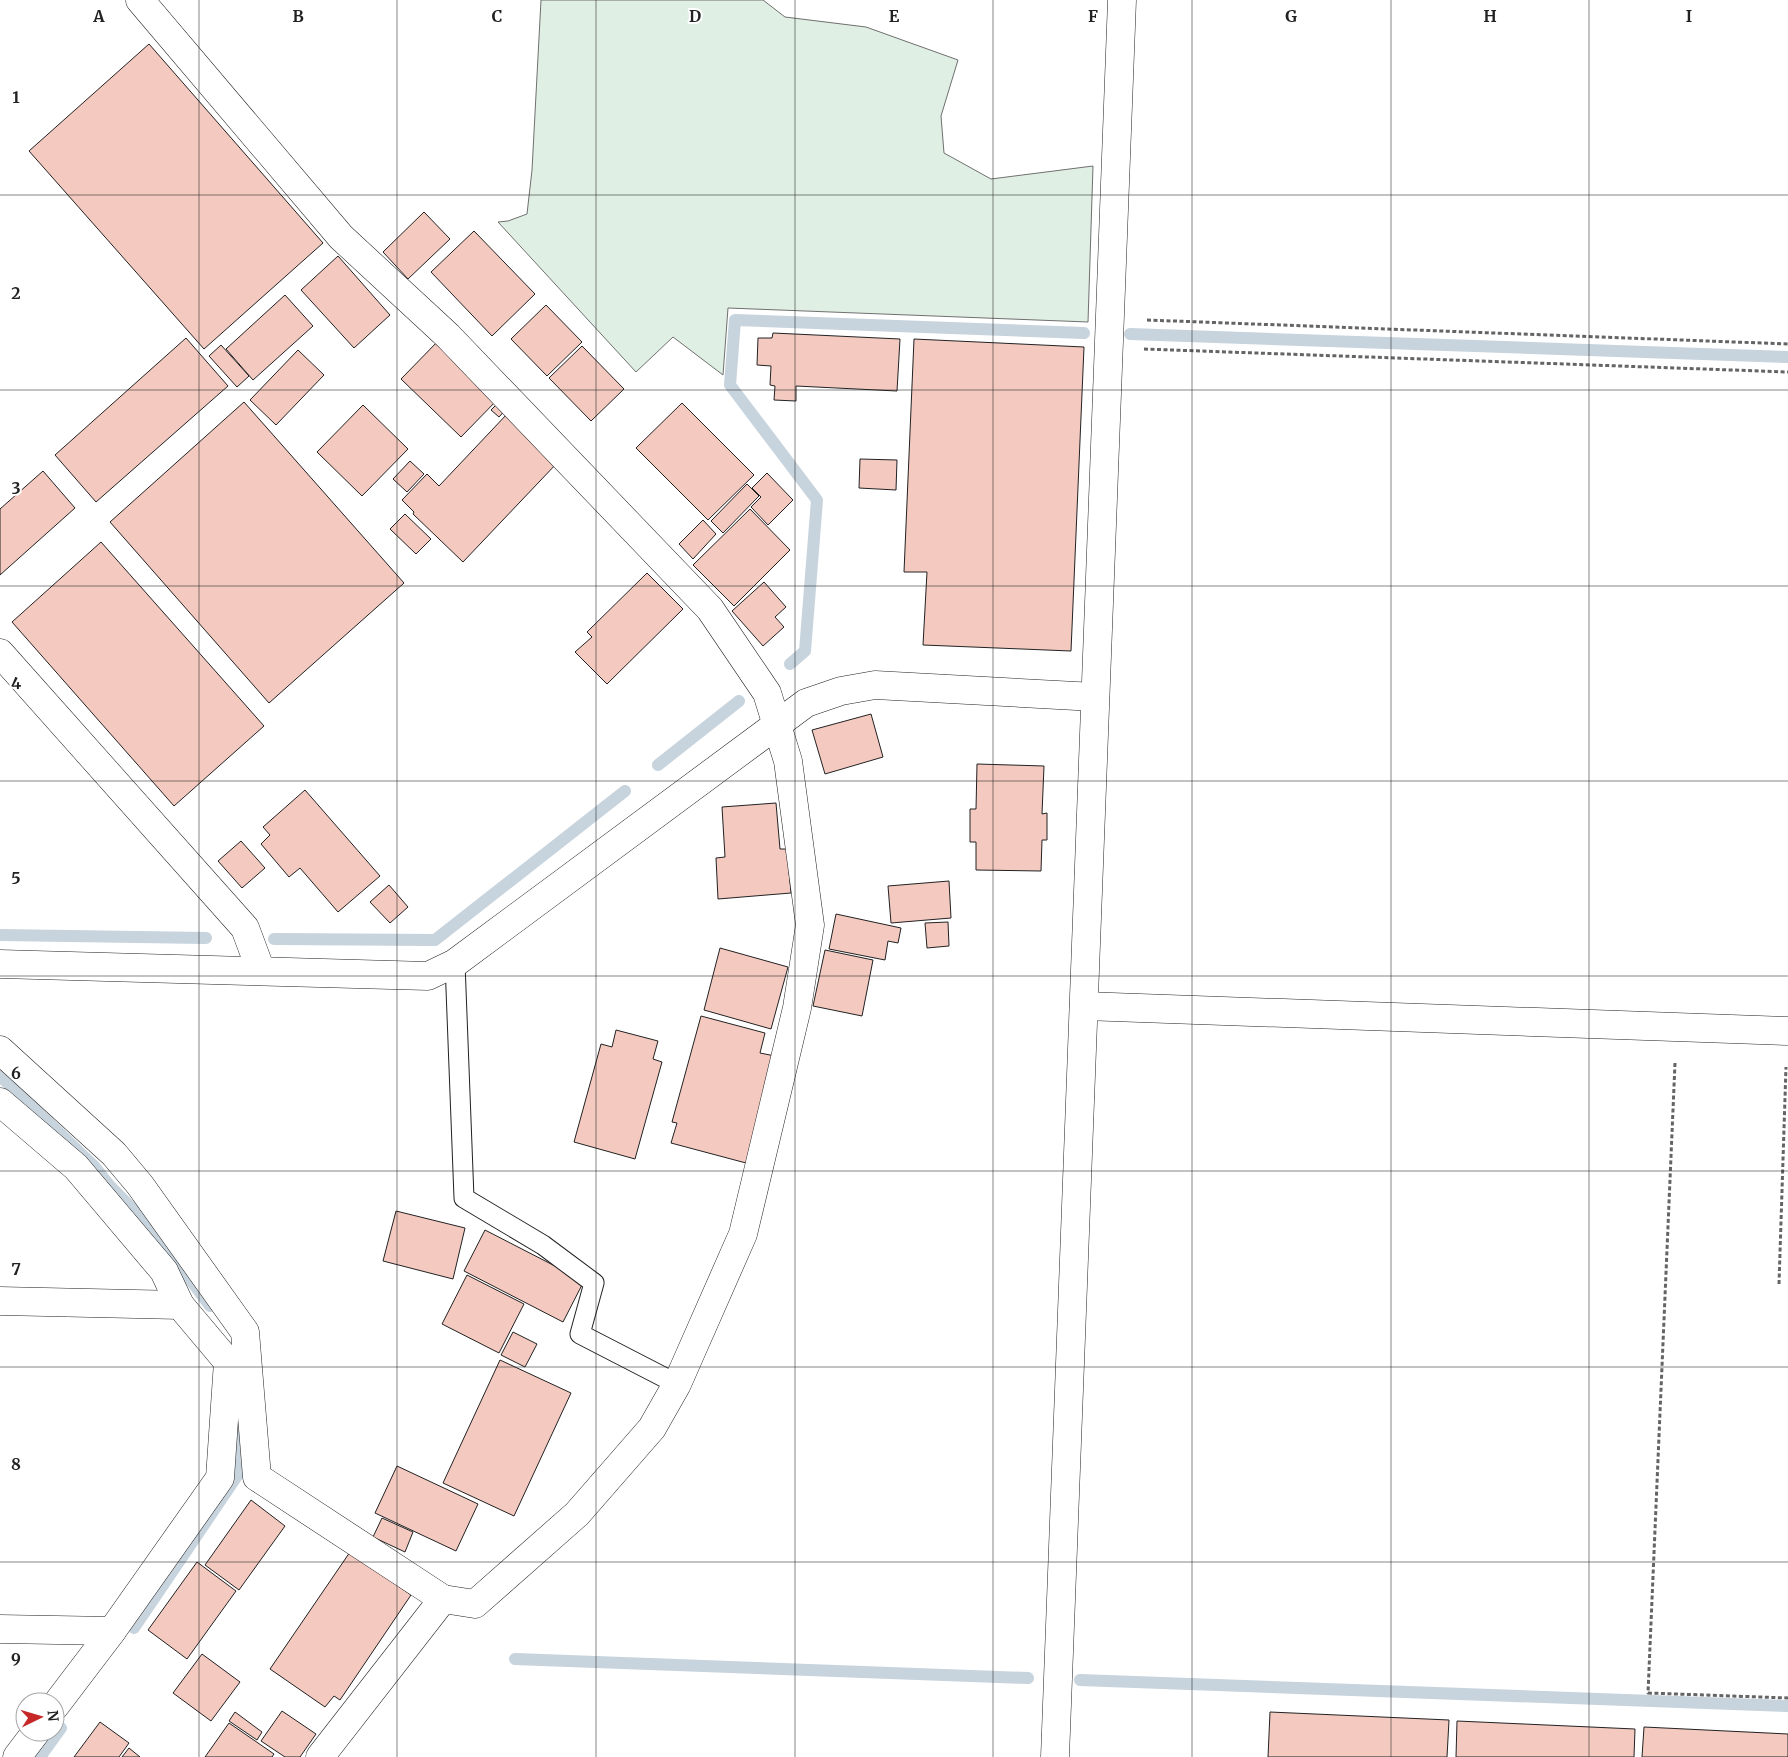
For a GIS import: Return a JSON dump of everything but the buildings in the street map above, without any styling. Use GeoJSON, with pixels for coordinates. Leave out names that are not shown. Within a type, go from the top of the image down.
{"type":"FeatureCollection","features":[{"type":"Feature","properties":{"kind":"street"},"geometry":{"type":"LineString","coordinates":[[0,1050],[114,1154],[140,1185],[245,1332],[258,1477],[444,1599],[475,1604],[577,1514],[652,1428],[677,1384],[743,1234],[797,1008],[810,925],[788,760],[778,724],[767,693],[710,609],[448,336],[341,237],[140,0]]}},
{"type":"Feature","properties":{"kind":"street"},"geometry":{"type":"LineString","coordinates":[[1055,1757],[1122,0]]}},
{"type":"Feature","properties":{"kind":"street"},"geometry":{"type":"LineString","coordinates":[[0,653],[245,928],[261,971]]}},
{"type":"Feature","properties":{"kind":"street"},"geometry":{"type":"LineString","coordinates":[[0,964],[428,976],[455,963],[806,704],[841,691],[875,686],[1095,697]]}},
{"type":"Feature","properties":{"kind":"street"},"geometry":{"type":"LineString","coordinates":[[1084,1006],[1788,1031]]}},
{"type":"Feature","properties":{"kind":"street"},"geometry":{"type":"LineString","coordinates":[[0,1102],[76,1167],[164,1271],[180,1305],[228,1362],[220,1478],[112,1631],[65,1693]]}},
{"type":"Feature","properties":{"kind":"street"},"geometry":{"type":"LineString","coordinates":[[0,1301],[180,1305]]}},
{"type":"Feature","properties":{"kind":"street"},"geometry":{"type":"LineString","coordinates":[[320,1757],[444,1599]]}},
{"type":"Feature","properties":{"kind":"street"},"geometry":{"type":"LineString","coordinates":[[0,1629],[112,1631]]}},
{"type":"Feature","properties":{"kind":"street"},"geometry":{"type":"LineString","coordinates":[[17,1757],[28,1742]]}},
{"type":"Feature","properties":{"kind":"lane"},"geometry":{"type":"LineString","coordinates":[[455,963],[464,1198],[543,1245],[594,1284],[580,1334],[677,1384]]}},
{"type":"Feature","properties":{"kind":"path"},"geometry":{"type":"LineString","coordinates":[[1110,318],[1788,344]]}},
{"type":"Feature","properties":{"kind":"path"},"geometry":{"type":"LineString","coordinates":[[1108,348],[1788,372]]}},
{"type":"Feature","properties":{"kind":"path"},"geometry":{"type":"LineString","coordinates":[[1677,1026],[1648,1693],[1788,1698]]}},
{"type":"Feature","properties":{"kind":"path"},"geometry":{"type":"LineString","coordinates":[[1779,1284],[1788,1031]]}},
{"type":"Feature","properties":{"kind":"green space"},"geometry":{"type":"Polygon","coordinates":[[[541,0],[763,0],[785,17],[866,27],[958,60],[941,116],[944,153],[991,179],[1093,166],[1088,322],[728,308],[723,375],[673,337],[636,372],[498,222],[508,221],[527,214],[532,170],[541,0]]]}},
{"type":"Feature","properties":{"kind":"waterway"},"geometry":{"type":"LineString","coordinates":[[790,664],[805,651],[817,500],[730,385],[735,320],[1084,333]]}},
{"type":"Feature","properties":{"kind":"waterway"},"geometry":{"type":"LineString","coordinates":[[1130,334],[1788,357]]}},
{"type":"Feature","properties":{"kind":"waterway"},"geometry":{"type":"LineString","coordinates":[[658,765],[739,701]]}},
{"type":"Feature","properties":{"kind":"waterway"},"geometry":{"type":"LineString","coordinates":[[274,939],[435,940],[625,791]]}},
{"type":"Feature","properties":{"kind":"waterway"},"geometry":{"type":"LineString","coordinates":[[0,935],[206,938]]}},
{"type":"Feature","properties":{"kind":"waterway"},"geometry":{"type":"LineString","coordinates":[[0,1076],[94,1166],[109,1185],[154,1231],[210,1306]]}},
{"type":"Feature","properties":{"kind":"waterway"},"geometry":{"type":"LineString","coordinates":[[134,1628],[237,1476],[242,1428]]}},
{"type":"Feature","properties":{"kind":"waterway"},"geometry":{"type":"LineString","coordinates":[[515,1659],[1028,1678]]}},
{"type":"Feature","properties":{"kind":"waterway"},"geometry":{"type":"LineString","coordinates":[[1080,1680],[1788,1706]]}},
{"type":"Feature","properties":{"kind":"waterway"},"geometry":{"type":"LineString","coordinates":[[40,1757],[51,1742]]}}]}
